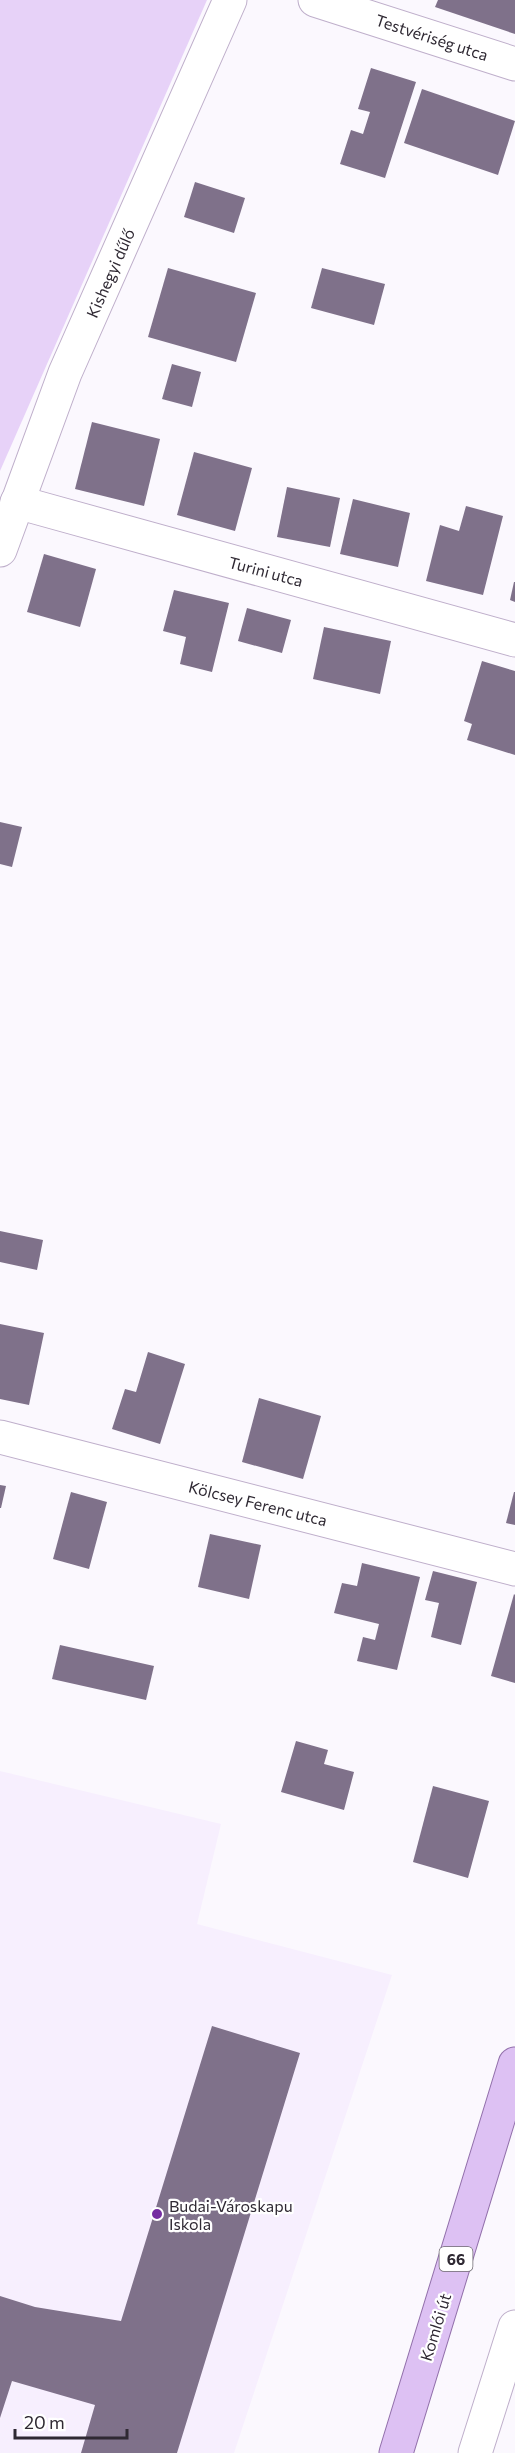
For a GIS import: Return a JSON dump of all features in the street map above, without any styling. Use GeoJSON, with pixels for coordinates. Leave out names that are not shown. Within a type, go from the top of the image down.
{"type":"FeatureCollection","features":[{"type":"Feature","properties":{"kind":"main road","name":"Komlói út"},"geometry":{"type":"LineString","coordinates":[[396,2453],[515,2064]]}},
{"type":"Feature","properties":{"kind":"street","name":"Kishegyi dűlő"},"geometry":{"type":"LineString","coordinates":[[0,550],[65,373],[230,0]]}},
{"type":"Feature","properties":{"kind":"street","name":"Testvériség utca"},"geometry":{"type":"LineString","coordinates":[[315,0],[515,64]]}},
{"type":"Feature","properties":{"kind":"street","name":"Turini utca"},"geometry":{"type":"LineString","coordinates":[[17,502],[515,640]]}},
{"type":"Feature","properties":{"kind":"street","name":"Kölcsey Ferenc utca"},"geometry":{"type":"LineString","coordinates":[[0,1437],[515,1569]]}},
{"type":"Feature","properties":{"kind":"street"},"geometry":{"type":"LineString","coordinates":[[475,2453],[515,2327]]}},
{"type":"Feature","properties":{"kind":"shaded area"},"geometry":{"type":"Polygon","coordinates":[[[0,0],[207,0],[0,471],[0,0]]]}},
{"type":"Feature","properties":{"kind":"shaded area","name":"Budai-Városkapu Iskola"},"geometry":{"type":"Polygon","coordinates":[[[0,1771],[221,1824],[197,1924],[392,1975],[234,2453],[0,2453],[0,1771]]]}},
{"type":"Feature","properties":{"kind":"building"},"geometry":{"type":"Polygon","coordinates":[[[438,0],[515,0],[515,34],[435,7],[438,0]]]}},
{"type":"Feature","properties":{"kind":"building"},"geometry":{"type":"Polygon","coordinates":[[[371,68],[416,82],[385,178],[340,164],[351,130],[363,134],[370,112],[358,109],[371,68]]]}},
{"type":"Feature","properties":{"kind":"building"},"geometry":{"type":"Polygon","coordinates":[[[422,89],[515,121],[498,175],[404,143],[422,89]]]}},
{"type":"Feature","properties":{"kind":"building"},"geometry":{"type":"Polygon","coordinates":[[[195,182],[245,198],[234,233],[184,217],[195,182]]]}},
{"type":"Feature","properties":{"kind":"building"},"geometry":{"type":"Polygon","coordinates":[[[168,268],[256,293],[236,362],[148,337],[168,268]]]}},
{"type":"Feature","properties":{"kind":"building"},"geometry":{"type":"Polygon","coordinates":[[[322,268],[385,284],[374,325],[311,308],[322,268]]]}},
{"type":"Feature","properties":{"kind":"building"},"geometry":{"type":"Polygon","coordinates":[[[172,364],[201,372],[192,407],[162,399],[172,364]]]}},
{"type":"Feature","properties":{"kind":"building"},"geometry":{"type":"Polygon","coordinates":[[[92,422],[160,439],[144,506],[75,489],[92,422]]]}},
{"type":"Feature","properties":{"kind":"building"},"geometry":{"type":"Polygon","coordinates":[[[194,452],[252,468],[235,531],[177,515],[194,452]]]}},
{"type":"Feature","properties":{"kind":"building"},"geometry":{"type":"Polygon","coordinates":[[[287,487],[340,498],[330,547],[277,537],[287,487]]]}},
{"type":"Feature","properties":{"kind":"building"},"geometry":{"type":"Polygon","coordinates":[[[353,499],[410,513],[398,567],[340,554],[353,499]]]}},
{"type":"Feature","properties":{"kind":"building"},"geometry":{"type":"Polygon","coordinates":[[[466,506],[503,516],[483,595],[426,581],[440,525],[459,531],[466,506]]]}},
{"type":"Feature","properties":{"kind":"building"},"geometry":{"type":"Polygon","coordinates":[[[44,554],[96,569],[80,627],[27,612],[44,554]]]}},
{"type":"Feature","properties":{"kind":"building"},"geometry":{"type":"Polygon","coordinates":[[[515,582],[515,602],[510,600],[515,582]]]}},
{"type":"Feature","properties":{"kind":"building"},"geometry":{"type":"Polygon","coordinates":[[[174,590],[229,603],[212,672],[180,664],[186,637],[163,631],[174,590]]]}},
{"type":"Feature","properties":{"kind":"building"},"geometry":{"type":"Polygon","coordinates":[[[247,608],[291,620],[282,653],[238,641],[247,608]]]}},
{"type":"Feature","properties":{"kind":"building"},"geometry":{"type":"Polygon","coordinates":[[[324,627],[391,641],[380,694],[313,679],[324,627]]]}},
{"type":"Feature","properties":{"kind":"building"},"geometry":{"type":"Polygon","coordinates":[[[482,661],[515,671],[515,755],[467,740],[472,724],[464,721],[482,661]]]}},
{"type":"Feature","properties":{"kind":"building"},"geometry":{"type":"Polygon","coordinates":[[[0,822],[22,827],[12,867],[0,864],[0,822]]]}},
{"type":"Feature","properties":{"kind":"building"},"geometry":{"type":"Polygon","coordinates":[[[0,1231],[43,1240],[37,1270],[0,1262],[0,1231]]]}},
{"type":"Feature","properties":{"kind":"building"},"geometry":{"type":"Polygon","coordinates":[[[0,1324],[44,1333],[29,1405],[0,1399],[0,1324]]]}},
{"type":"Feature","properties":{"kind":"building"},"geometry":{"type":"Polygon","coordinates":[[[148,1352],[185,1364],[160,1444],[112,1429],[125,1389],[136,1392],[148,1352]]]}},
{"type":"Feature","properties":{"kind":"building"},"geometry":{"type":"Polygon","coordinates":[[[259,1398],[321,1416],[303,1479],[242,1462],[259,1398]]]}},
{"type":"Feature","properties":{"kind":"building"},"geometry":{"type":"Polygon","coordinates":[[[0,1485],[6,1486],[1,1508],[0,1508],[0,1485]]]}},
{"type":"Feature","properties":{"kind":"building"},"geometry":{"type":"Polygon","coordinates":[[[71,1492],[107,1502],[89,1569],[53,1559],[71,1492]]]}},
{"type":"Feature","properties":{"kind":"building"},"geometry":{"type":"Polygon","coordinates":[[[515,1492],[515,1525],[506,1523],[515,1492]]]}},
{"type":"Feature","properties":{"kind":"building"},"geometry":{"type":"Polygon","coordinates":[[[210,1534],[261,1545],[249,1599],[198,1587],[210,1534]]]}},
{"type":"Feature","properties":{"kind":"building"},"geometry":{"type":"Polygon","coordinates":[[[362,1563],[420,1577],[397,1670],[357,1661],[363,1637],[375,1640],[379,1624],[334,1613],[342,1583],[357,1586],[362,1563]]]}},
{"type":"Feature","properties":{"kind":"building"},"geometry":{"type":"Polygon","coordinates":[[[433,1571],[477,1582],[461,1645],[431,1637],[439,1603],[425,1600],[433,1571]]]}},
{"type":"Feature","properties":{"kind":"building"},"geometry":{"type":"Polygon","coordinates":[[[515,1595],[515,1683],[491,1676],[515,1595]]]}},
{"type":"Feature","properties":{"kind":"building"},"geometry":{"type":"Polygon","coordinates":[[[60,1645],[154,1666],[146,1700],[52,1679],[60,1645]]]}},
{"type":"Feature","properties":{"kind":"building"},"geometry":{"type":"Polygon","coordinates":[[[296,1741],[328,1750],[324,1764],[354,1772],[344,1810],[281,1792],[296,1741]]]}},
{"type":"Feature","properties":{"kind":"building"},"geometry":{"type":"Polygon","coordinates":[[[433,1786],[489,1801],[468,1878],[413,1862],[433,1786]]]}},
{"type":"Feature","properties":{"kind":"building"},"geometry":{"type":"Polygon","coordinates":[[[212,2026],[300,2053],[177,2453],[81,2453],[95,2405],[12,2381],[0,2418],[0,2296],[35,2307],[121,2321],[212,2026]]]}},
{"type":"Feature","properties":{"kind":"place","name":"Budai-Városkapu Iskola"},"geometry":{"type":"Point","coordinates":[157,2214]}}]}
